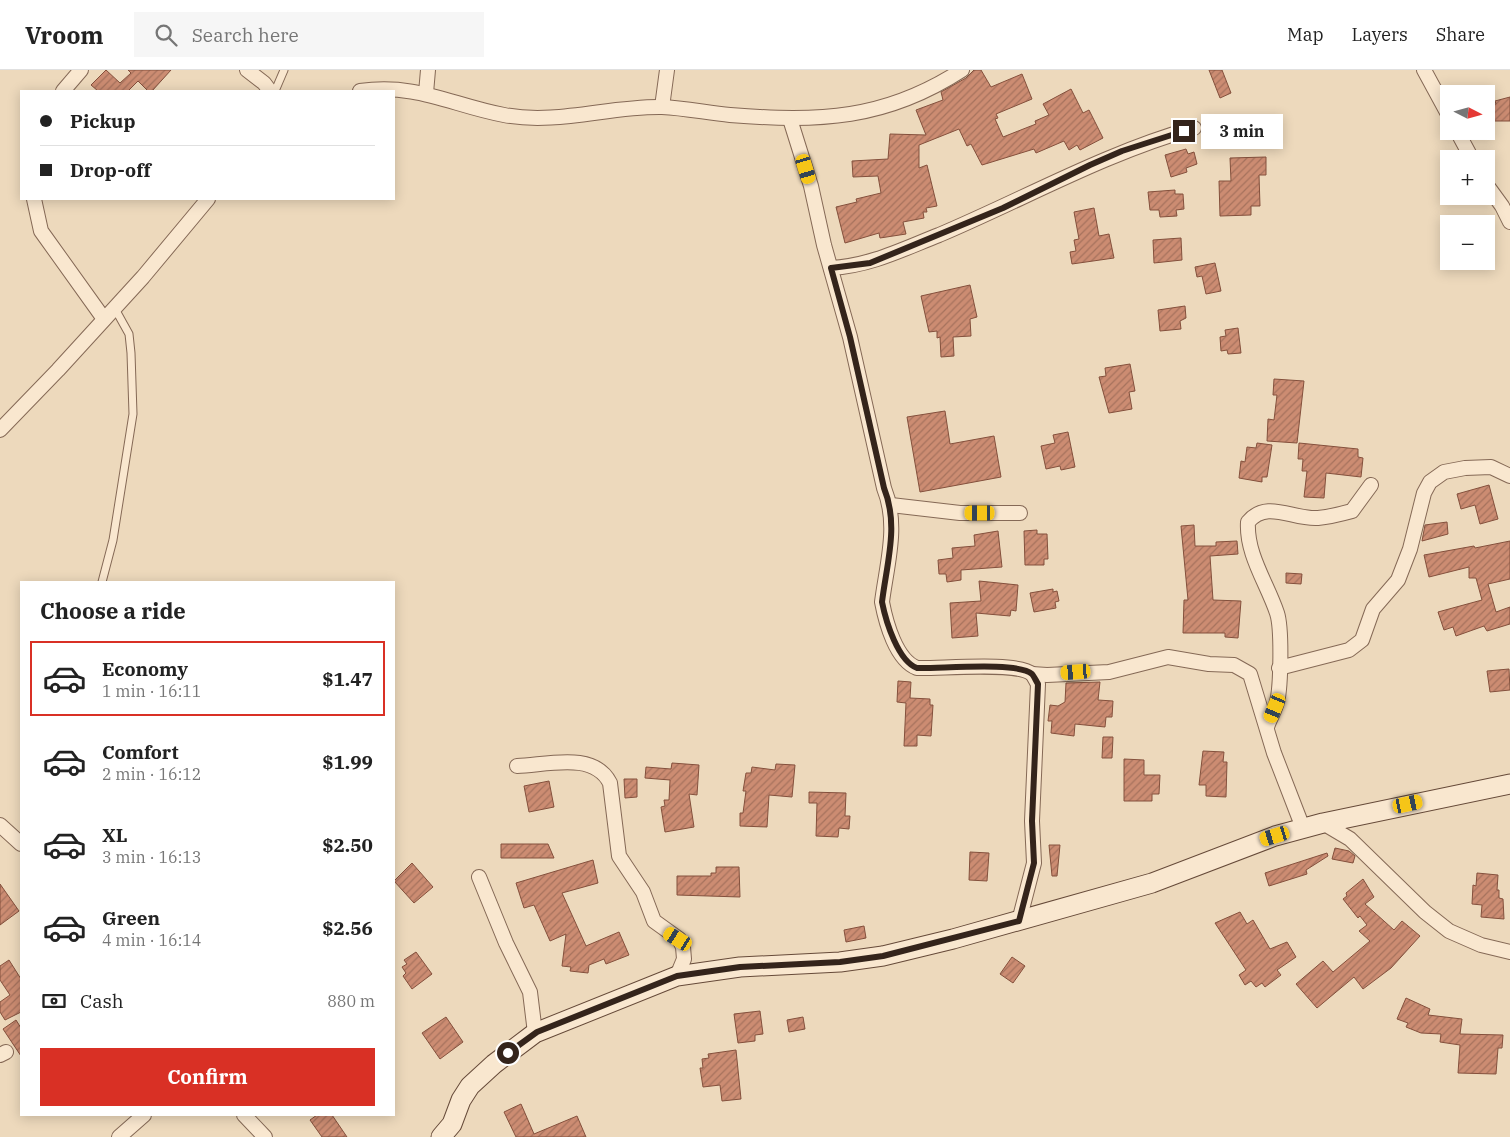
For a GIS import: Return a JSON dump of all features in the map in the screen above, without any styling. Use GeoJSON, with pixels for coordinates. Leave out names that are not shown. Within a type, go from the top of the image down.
{"type":"FeatureCollection","features":[{"type":"Feature","properties":{"kind":"street"},"geometry":{"type":"LineString","coordinates":[[64,90],[81,70]]}},
{"type":"Feature","properties":{"kind":"street"},"geometry":{"type":"LineString","coordinates":[[247,70],[264,82],[269,90]]}},
{"type":"Feature","properties":{"kind":"street"},"geometry":{"type":"LineString","coordinates":[[426,93],[428,70]]}},
{"type":"Feature","properties":{"kind":"street"},"geometry":{"type":"LineString","coordinates":[[662,107],[668,70]]}},
{"type":"Feature","properties":{"kind":"street"},"geometry":{"type":"LineString","coordinates":[[395,90],[426,93],[504,116],[544,119],[600,111],[662,107],[790,119],[838,117],[881,108],[921,94],[962,70]]}},
{"type":"Feature","properties":{"kind":"street"},"geometry":{"type":"LineString","coordinates":[[1424,70],[1440,99]]}},
{"type":"Feature","properties":{"kind":"street"},"geometry":{"type":"LineString","coordinates":[[790,119],[811,186],[850,337],[884,488],[891,504],[893,519],[882,602],[885,615],[902,658],[917,668],[994,667],[1047,675],[1109,672],[1168,657],[1209,664],[1234,665],[1250,674],[1303,828]]}},
{"type":"Feature","properties":{"kind":"street"},"geometry":{"type":"LineString","coordinates":[[831,268],[870,263],[1003,208],[1122,151],[1194,128]]}},
{"type":"Feature","properties":{"kind":"street"},"geometry":{"type":"LineString","coordinates":[[1495,196],[1510,222]]}},
{"type":"Feature","properties":{"kind":"street"},"geometry":{"type":"LineString","coordinates":[[34,200],[39,224],[45,238],[104,319]]}},
{"type":"Feature","properties":{"kind":"street"},"geometry":{"type":"LineString","coordinates":[[0,430],[104,319],[207,200]]}},
{"type":"Feature","properties":{"kind":"street"},"geometry":{"type":"LineString","coordinates":[[1279,668],[1349,650],[1362,640],[1373,609],[1398,580],[1410,549],[1424,493],[1430,482],[1444,472],[1465,468],[1491,467],[1510,476]]}},
{"type":"Feature","properties":{"kind":"street"},"geometry":{"type":"LineString","coordinates":[[1267,726],[1277,702],[1279,668],[1278,615],[1252,552],[1247,532],[1248,522],[1259,512],[1268,511],[1317,518],[1352,511],[1371,485]]}},
{"type":"Feature","properties":{"kind":"street"},"geometry":{"type":"LineString","coordinates":[[891,504],[960,513],[1020,513]]}},
{"type":"Feature","properties":{"kind":"street"},"geometry":{"type":"LineString","coordinates":[[1019,921],[1034,863],[1032,821],[1038,684],[1032,674]]}},
{"type":"Feature","properties":{"kind":"street"},"geometry":{"type":"LineString","coordinates":[[517,766],[579,763],[596,766],[605,773],[610,783],[619,856],[642,892],[654,921],[678,939],[683,947],[684,959],[677,976]]}},
{"type":"Feature","properties":{"kind":"street"},"geometry":{"type":"LineString","coordinates":[[441,1137],[452,1124],[461,1100],[470,1086],[494,1064],[536,1032],[677,976],[740,967],[840,962],[883,956],[1019,921],[1152,883],[1253,842],[1303,828],[1510,784]]}},
{"type":"Feature","properties":{"kind":"street"},"geometry":{"type":"LineString","coordinates":[[1323,823],[1350,839],[1425,912],[1449,931],[1481,945],[1510,952]]}},
{"type":"Feature","properties":{"kind":"street"},"geometry":{"type":"LineString","coordinates":[[0,825],[20,843]]}},
{"type":"Feature","properties":{"kind":"street"},"geometry":{"type":"LineString","coordinates":[[479,877],[506,943],[530,992],[536,1032]]}},
{"type":"Feature","properties":{"kind":"street"},"geometry":{"type":"LineString","coordinates":[[119,1137],[143,1116]]}},
{"type":"Feature","properties":{"kind":"street"},"geometry":{"type":"LineString","coordinates":[[245,1116],[265,1137]]}},
{"type":"Feature","properties":{"kind":"lane"},"geometry":{"type":"LineString","coordinates":[[275,90],[284,70]]}},
{"type":"Feature","properties":{"kind":"lane"},"geometry":{"type":"LineString","coordinates":[[102,581],[113,540],[133,414],[129,334],[114,307]]}},
{"type":"Feature","properties":{"kind":"building"},"geometry":{"type":"Polygon","coordinates":[[[106,70],[120,83],[131,73],[128,70],[171,70],[153,90],[147,90],[138,81],[129,90],[97,90],[91,85],[106,70]]]}},
{"type":"Feature","properties":{"kind":"building"},"geometry":{"type":"Polygon","coordinates":[[[974,70],[981,70],[991,87],[1022,74],[1032,99],[996,114],[998,118],[995,119],[1003,137],[1036,124],[1035,121],[1049,115],[1043,104],[1071,89],[1083,113],[1089,110],[1103,138],[1080,150],[1077,145],[1069,150],[1064,141],[1036,153],[1034,149],[982,165],[971,144],[967,146],[959,129],[919,145],[919,168],[927,165],[937,206],[926,208],[927,212],[923,212],[924,218],[903,222],[906,234],[880,238],[879,233],[845,243],[836,207],[857,202],[856,199],[881,193],[878,176],[853,177],[852,161],[888,159],[890,134],[926,135],[916,110],[943,100],[941,92],[966,78],[974,70]]]}},
{"type":"Feature","properties":{"kind":"building"},"geometry":{"type":"Polygon","coordinates":[[[1209,70],[1222,70],[1231,93],[1220,98],[1209,70]]]}},
{"type":"Feature","properties":{"kind":"building"},"geometry":{"type":"Polygon","coordinates":[[[1510,97],[1510,121],[1495,121],[1495,101],[1510,97]]]}},
{"type":"Feature","properties":{"kind":"building"},"geometry":{"type":"Polygon","coordinates":[[[1186,149],[1188,154],[1194,152],[1197,164],[1186,168],[1187,172],[1171,177],[1165,155],[1186,149]]]}},
{"type":"Feature","properties":{"kind":"building"},"geometry":{"type":"Polygon","coordinates":[[[1266,157],[1266,175],[1259,175],[1260,206],[1251,206],[1251,215],[1220,216],[1219,181],[1231,181],[1230,158],[1266,157]]]}},
{"type":"Feature","properties":{"kind":"building"},"geometry":{"type":"Polygon","coordinates":[[[1175,190],[1175,194],[1183,194],[1184,209],[1176,210],[1177,216],[1160,217],[1159,210],[1150,210],[1148,192],[1175,190]]]}},
{"type":"Feature","properties":{"kind":"building"},"geometry":{"type":"Polygon","coordinates":[[[1094,208],[1099,236],[1109,234],[1114,258],[1072,264],[1070,252],[1076,251],[1074,240],[1079,239],[1074,212],[1094,208]]]}},
{"type":"Feature","properties":{"kind":"building"},"geometry":{"type":"Polygon","coordinates":[[[1181,238],[1182,260],[1154,263],[1153,240],[1181,238]]]}},
{"type":"Feature","properties":{"kind":"building"},"geometry":{"type":"Polygon","coordinates":[[[1215,263],[1221,291],[1206,294],[1202,276],[1197,277],[1195,267],[1215,263]]]}},
{"type":"Feature","properties":{"kind":"building"},"geometry":{"type":"Polygon","coordinates":[[[970,285],[977,317],[970,319],[971,336],[953,337],[954,356],[941,357],[940,337],[937,338],[937,331],[929,332],[921,296],[970,285]]]}},
{"type":"Feature","properties":{"kind":"building"},"geometry":{"type":"Polygon","coordinates":[[[1185,306],[1186,318],[1180,321],[1181,329],[1160,331],[1158,310],[1185,306]]]}},
{"type":"Feature","properties":{"kind":"building"},"geometry":{"type":"Polygon","coordinates":[[[1238,328],[1241,353],[1228,354],[1227,350],[1221,351],[1220,337],[1226,336],[1225,330],[1238,328]]]}},
{"type":"Feature","properties":{"kind":"building"},"geometry":{"type":"Polygon","coordinates":[[[1130,364],[1135,391],[1129,392],[1132,409],[1109,413],[1099,377],[1106,376],[1105,368],[1130,364]]]}},
{"type":"Feature","properties":{"kind":"building"},"geometry":{"type":"Polygon","coordinates":[[[1274,379],[1304,381],[1297,443],[1267,441],[1268,419],[1274,420],[1277,395],[1273,395],[1274,379]]]}},
{"type":"Feature","properties":{"kind":"building"},"geometry":{"type":"Polygon","coordinates":[[[945,411],[950,444],[994,436],[1001,477],[920,492],[907,417],[945,411]]]}},
{"type":"Feature","properties":{"kind":"building"},"geometry":{"type":"Polygon","coordinates":[[[1068,432],[1075,467],[1061,470],[1060,466],[1046,469],[1041,446],[1055,443],[1053,435],[1068,432]]]}},
{"type":"Feature","properties":{"kind":"building"},"geometry":{"type":"Polygon","coordinates":[[[1257,443],[1272,445],[1267,477],[1262,477],[1262,482],[1239,478],[1241,461],[1245,462],[1247,447],[1256,448],[1257,443]]]}},
{"type":"Feature","properties":{"kind":"building"},"geometry":{"type":"Polygon","coordinates":[[[1299,443],[1358,449],[1358,457],[1363,458],[1361,477],[1326,473],[1324,498],[1304,497],[1307,471],[1302,471],[1303,459],[1298,459],[1299,443]]]}},
{"type":"Feature","properties":{"kind":"building"},"geometry":{"type":"Polygon","coordinates":[[[1489,485],[1498,519],[1480,524],[1475,505],[1461,509],[1457,494],[1489,485]]]}},
{"type":"Feature","properties":{"kind":"building"},"geometry":{"type":"Polygon","coordinates":[[[1447,522],[1448,534],[1422,541],[1425,525],[1447,522]]]}},
{"type":"Feature","properties":{"kind":"building"},"geometry":{"type":"Polygon","coordinates":[[[1194,525],[1195,546],[1216,546],[1216,542],[1237,541],[1238,554],[1210,556],[1213,600],[1241,601],[1238,638],[1225,637],[1225,633],[1183,633],[1184,600],[1188,600],[1181,526],[1194,525]]]}},
{"type":"Feature","properties":{"kind":"building"},"geometry":{"type":"Polygon","coordinates":[[[1037,530],[1037,534],[1047,534],[1048,559],[1044,559],[1044,565],[1025,565],[1024,531],[1037,530]]]}},
{"type":"Feature","properties":{"kind":"building"},"geometry":{"type":"Polygon","coordinates":[[[998,531],[1002,567],[961,570],[961,580],[947,582],[946,574],[939,574],[938,560],[953,558],[952,548],[975,546],[974,535],[998,531]]]}},
{"type":"Feature","properties":{"kind":"building"},"geometry":{"type":"Polygon","coordinates":[[[1510,541],[1510,579],[1488,584],[1496,612],[1510,607],[1510,624],[1487,631],[1484,626],[1456,636],[1453,627],[1444,630],[1438,612],[1482,600],[1476,578],[1469,578],[1469,567],[1429,577],[1424,555],[1510,541]]]}},
{"type":"Feature","properties":{"kind":"building"},"geometry":{"type":"Polygon","coordinates":[[[1286,573],[1302,574],[1301,584],[1286,583],[1286,573]]]}},
{"type":"Feature","properties":{"kind":"building"},"geometry":{"type":"Polygon","coordinates":[[[979,581],[1018,585],[1016,611],[1011,610],[1010,616],[976,613],[978,636],[952,638],[950,603],[981,601],[979,581]]]}},
{"type":"Feature","properties":{"kind":"building"},"geometry":{"type":"Polygon","coordinates":[[[1053,589],[1053,592],[1057,591],[1059,601],[1055,602],[1056,608],[1034,612],[1030,593],[1053,589]]]}},
{"type":"Feature","properties":{"kind":"building"},"geometry":{"type":"Polygon","coordinates":[[[1509,669],[1510,690],[1490,692],[1487,671],[1509,669]]]}},
{"type":"Feature","properties":{"kind":"building"},"geometry":{"type":"Polygon","coordinates":[[[898,681],[911,682],[910,698],[930,699],[930,705],[933,705],[931,736],[917,735],[917,746],[904,746],[906,703],[897,702],[898,681]]]}},
{"type":"Feature","properties":{"kind":"building"},"geometry":{"type":"Polygon","coordinates":[[[1100,682],[1098,700],[1113,701],[1112,717],[1106,717],[1105,727],[1075,724],[1074,736],[1051,733],[1052,721],[1048,721],[1050,705],[1058,706],[1065,702],[1066,683],[1100,682]]]}},
{"type":"Feature","properties":{"kind":"building"},"geometry":{"type":"Polygon","coordinates":[[[1103,737],[1113,737],[1112,758],[1102,758],[1103,737]]]}},
{"type":"Feature","properties":{"kind":"building"},"geometry":{"type":"Polygon","coordinates":[[[1203,751],[1224,752],[1223,762],[1227,762],[1226,797],[1206,796],[1206,785],[1199,785],[1203,751]]]}},
{"type":"Feature","properties":{"kind":"building"},"geometry":{"type":"Polygon","coordinates":[[[1124,759],[1144,760],[1144,775],[1160,775],[1159,794],[1152,794],[1152,801],[1124,801],[1124,759]]]}},
{"type":"Feature","properties":{"kind":"building"},"geometry":{"type":"Polygon","coordinates":[[[672,763],[699,765],[697,795],[689,794],[694,827],[665,832],[661,807],[665,806],[664,800],[669,800],[670,780],[645,778],[646,767],[671,769],[672,763]]]}},
{"type":"Feature","properties":{"kind":"building"},"geometry":{"type":"Polygon","coordinates":[[[776,764],[795,765],[792,797],[769,795],[767,827],[740,826],[740,813],[743,813],[746,791],[743,791],[746,773],[751,773],[752,767],[775,770],[776,764]]]}},
{"type":"Feature","properties":{"kind":"building"},"geometry":{"type":"Polygon","coordinates":[[[624,779],[637,779],[637,797],[625,798],[624,779]]]}},
{"type":"Feature","properties":{"kind":"building"},"geometry":{"type":"Polygon","coordinates":[[[549,781],[554,807],[529,812],[524,786],[549,781]]]}},
{"type":"Feature","properties":{"kind":"building"},"geometry":{"type":"Polygon","coordinates":[[[809,792],[846,793],[845,816],[850,816],[849,829],[839,828],[838,837],[816,836],[817,803],[809,803],[809,792]]]}},
{"type":"Feature","properties":{"kind":"building"},"geometry":{"type":"Polygon","coordinates":[[[501,844],[548,844],[554,858],[501,858],[501,844]]]}},
{"type":"Feature","properties":{"kind":"building"},"geometry":{"type":"Polygon","coordinates":[[[1049,845],[1060,845],[1057,876],[1052,876],[1049,845]]]}},
{"type":"Feature","properties":{"kind":"building"},"geometry":{"type":"Polygon","coordinates":[[[1335,848],[1349,851],[1355,856],[1353,863],[1332,859],[1335,848]]]}},
{"type":"Feature","properties":{"kind":"building"},"geometry":{"type":"Polygon","coordinates":[[[970,852],[989,853],[987,881],[969,880],[970,852]]]}},
{"type":"Feature","properties":{"kind":"building"},"geometry":{"type":"Polygon","coordinates":[[[1327,853],[1328,856],[1306,870],[1307,874],[1269,886],[1265,873],[1327,853]]]}},
{"type":"Feature","properties":{"kind":"building"},"geometry":{"type":"Polygon","coordinates":[[[593,860],[598,883],[562,893],[586,946],[619,932],[629,955],[606,964],[604,959],[589,965],[588,973],[570,971],[571,967],[562,966],[566,934],[550,941],[534,905],[524,908],[516,883],[593,860]]]}},
{"type":"Feature","properties":{"kind":"building"},"geometry":{"type":"Polygon","coordinates":[[[412,863],[433,887],[414,903],[395,880],[412,863]]]}},
{"type":"Feature","properties":{"kind":"building"},"geometry":{"type":"Polygon","coordinates":[[[716,867],[739,867],[740,897],[677,895],[677,876],[711,876],[711,873],[716,873],[716,867]]]}},
{"type":"Feature","properties":{"kind":"building"},"geometry":{"type":"Polygon","coordinates":[[[1477,873],[1498,875],[1497,890],[1499,890],[1499,898],[1503,899],[1504,919],[1481,917],[1482,905],[1472,904],[1473,885],[1476,886],[1477,873]]]}},
{"type":"Feature","properties":{"kind":"building"},"geometry":{"type":"Polygon","coordinates":[[[1363,879],[1374,897],[1365,904],[1394,930],[1402,921],[1420,936],[1391,968],[1363,989],[1354,977],[1317,1008],[1296,984],[1323,961],[1333,972],[1370,941],[1359,931],[1367,925],[1360,916],[1358,918],[1343,899],[1347,896],[1346,893],[1363,879]]]}},
{"type":"Feature","properties":{"kind":"building"},"geometry":{"type":"Polygon","coordinates":[[[0,884],[19,911],[0,925],[0,884]]]}},
{"type":"Feature","properties":{"kind":"building"},"geometry":{"type":"Polygon","coordinates":[[[1240,912],[1247,924],[1253,920],[1270,949],[1287,942],[1296,957],[1277,970],[1281,975],[1265,987],[1262,983],[1256,987],[1251,981],[1245,985],[1239,975],[1246,970],[1215,923],[1240,912]]]}},
{"type":"Feature","properties":{"kind":"building"},"geometry":{"type":"Polygon","coordinates":[[[864,926],[866,938],[846,942],[844,930],[864,926]]]}},
{"type":"Feature","properties":{"kind":"building"},"geometry":{"type":"Polygon","coordinates":[[[416,952],[432,974],[412,989],[403,976],[406,973],[402,967],[407,964],[404,960],[416,952]]]}},
{"type":"Feature","properties":{"kind":"building"},"geometry":{"type":"Polygon","coordinates":[[[1012,957],[1025,966],[1013,983],[1000,974],[1012,957]]]}},
{"type":"Feature","properties":{"kind":"building"},"geometry":{"type":"Polygon","coordinates":[[[9,960],[20,977],[20,1012],[5,1020],[0,1012],[0,1002],[10,995],[0,980],[0,966],[9,960]]]}},
{"type":"Feature","properties":{"kind":"building"},"geometry":{"type":"Polygon","coordinates":[[[1406,998],[1430,1009],[1428,1015],[1462,1019],[1460,1034],[1503,1035],[1502,1048],[1498,1048],[1496,1074],[1458,1073],[1460,1045],[1440,1042],[1441,1034],[1421,1033],[1406,1027],[1408,1023],[1397,1019],[1406,998]]]}},
{"type":"Feature","properties":{"kind":"building"},"geometry":{"type":"Polygon","coordinates":[[[760,1011],[763,1034],[755,1035],[755,1041],[738,1043],[734,1014],[760,1011]]]}},
{"type":"Feature","properties":{"kind":"building"},"geometry":{"type":"Polygon","coordinates":[[[446,1017],[463,1042],[440,1059],[422,1033],[446,1017]]]}},
{"type":"Feature","properties":{"kind":"building"},"geometry":{"type":"Polygon","coordinates":[[[803,1017],[805,1029],[789,1032],[787,1020],[803,1017]]]}},
{"type":"Feature","properties":{"kind":"building"},"geometry":{"type":"Polygon","coordinates":[[[16,1020],[20,1026],[20,1054],[3,1029],[16,1020]]]}},
{"type":"Feature","properties":{"kind":"building"},"geometry":{"type":"Polygon","coordinates":[[[736,1050],[741,1099],[722,1101],[720,1085],[703,1087],[700,1068],[703,1068],[702,1059],[709,1058],[708,1054],[736,1050]]]}},
{"type":"Feature","properties":{"kind":"building"},"geometry":{"type":"Polygon","coordinates":[[[521,1104],[534,1134],[577,1116],[586,1137],[516,1137],[504,1112],[521,1104]]]}},
{"type":"Feature","properties":{"kind":"building"},"geometry":{"type":"Polygon","coordinates":[[[316,1116],[333,1116],[347,1137],[322,1137],[310,1120],[316,1116]]]}},
{"type":"Feature","properties":{"kind":"route"},"geometry":{"type":"LineString","coordinates":[[508,1053],[537,1032],[587,1010],[677,976],[709,970],[840,962],[883,956],[1019,921],[1034,863],[1032,821],[1038,684],[1032,674],[1022,671],[971,666],[938,669],[917,668],[902,658],[885,615],[882,602],[893,519],[891,504],[884,488],[850,337],[831,268],[851,267],[870,263],[1003,208],[1122,151],[1184,131]]}}]}
